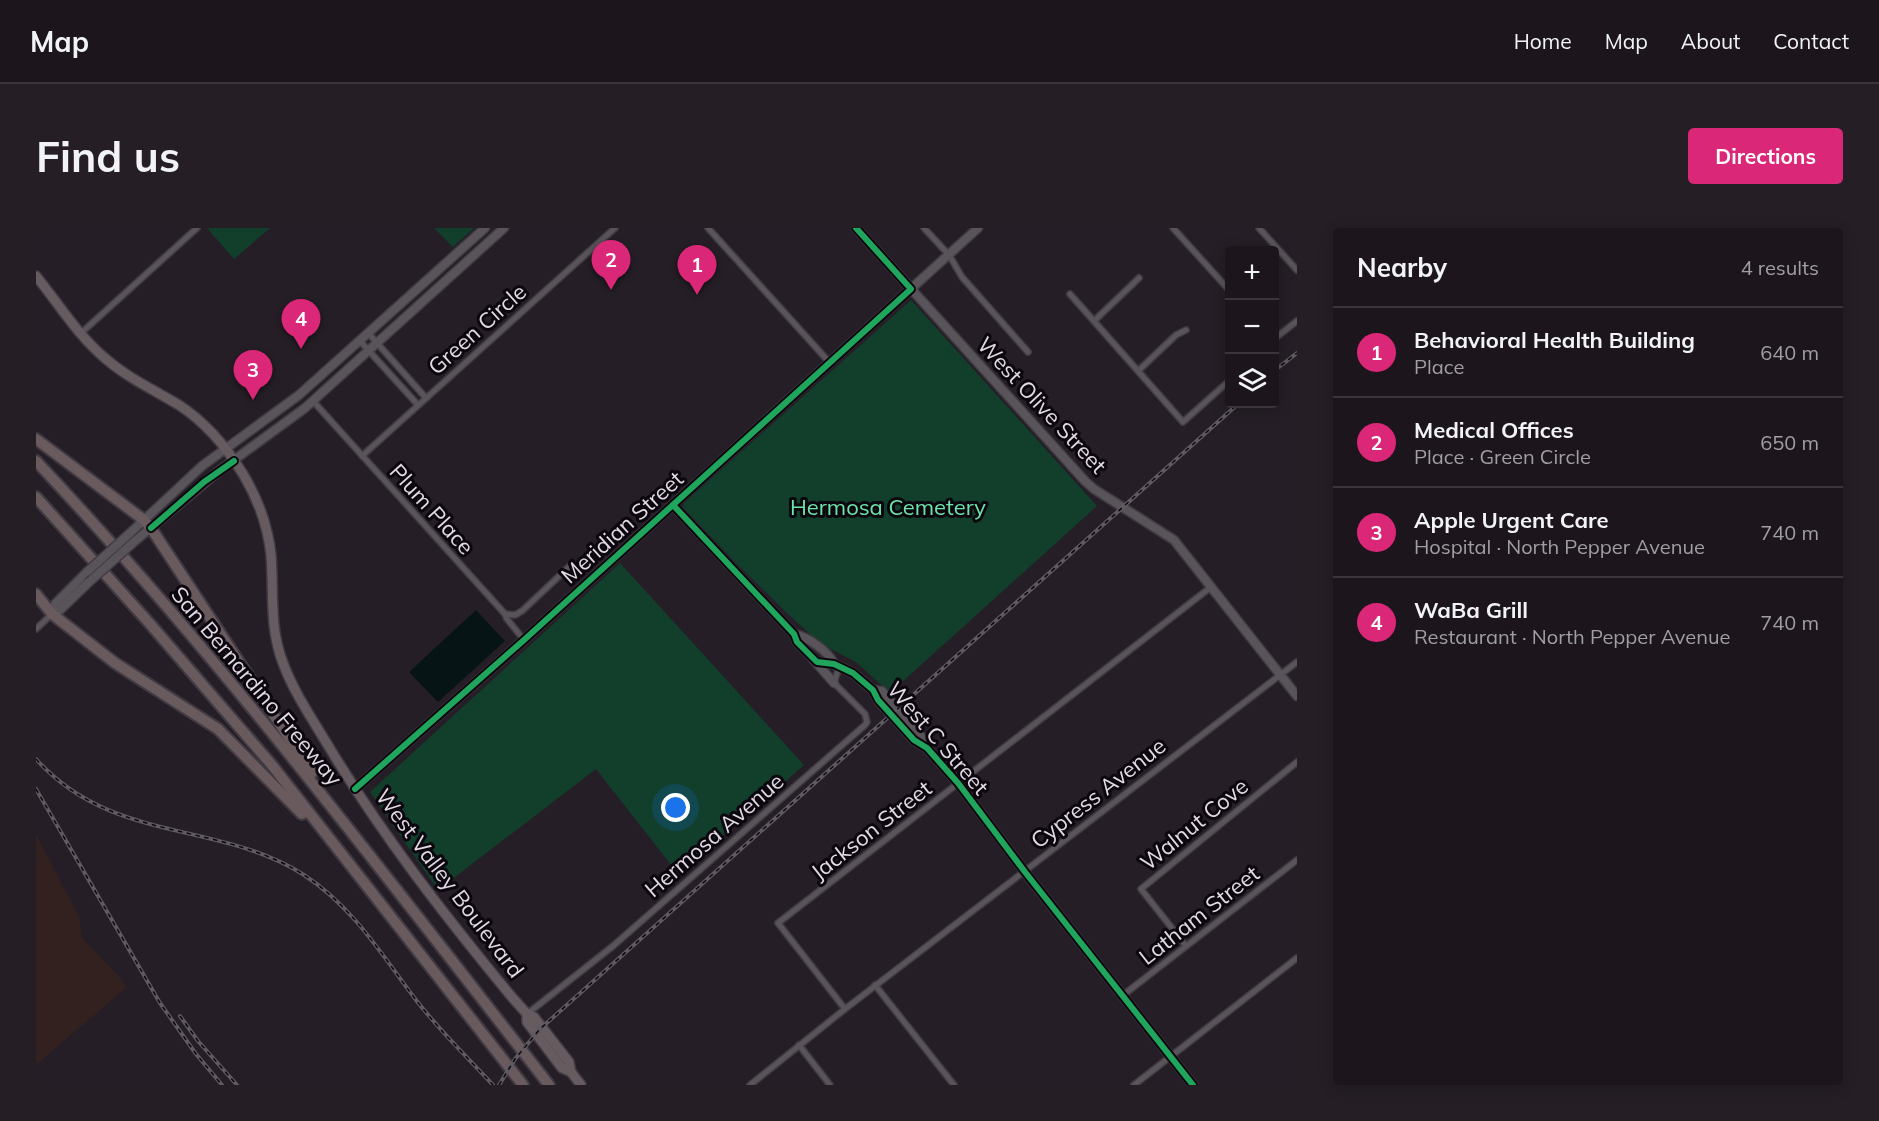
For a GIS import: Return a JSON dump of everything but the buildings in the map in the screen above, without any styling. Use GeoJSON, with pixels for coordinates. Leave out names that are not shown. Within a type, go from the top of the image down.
{"type":"FeatureCollection","features":[{"type":"Feature","properties":{"kind":"highway"},"geometry":{"type":"LineString","coordinates":[[36,439],[147,524],[308,765],[325,797]]}},
{"type":"Feature","properties":{"kind":"highway","name":"San Bernardino Freeway"},"geometry":{"type":"LineString","coordinates":[[36,461],[170,610],[325,797],[549,1085]]}},
{"type":"Feature","properties":{"kind":"highway","name":"San Bernardino Freeway"},"geometry":{"type":"LineString","coordinates":[[36,497],[271,764],[523,1085]]}},
{"type":"Feature","properties":{"kind":"highway"},"geometry":{"type":"LineString","coordinates":[[36,594],[52,614],[126,671],[218,729],[343,856]]}},
{"type":"Feature","properties":{"kind":"main road","name":"West Valley Boulevard"},"geometry":{"type":"LineString","coordinates":[[36,276],[93,348],[123,373],[191,414],[226,449],[250,485],[261,511],[268,537],[271,610],[275,636],[282,663],[306,709],[398,853],[527,1014],[527,1022],[562,1068],[571,1072],[581,1085]]}},
{"type":"Feature","properties":{"kind":"street"},"geometry":{"type":"LineString","coordinates":[[80,334],[197,228]]}},
{"type":"Feature","properties":{"kind":"street"},"geometry":{"type":"LineString","coordinates":[[147,524],[182,483],[292,401],[485,228]]}},
{"type":"Feature","properties":{"kind":"street"},"geometry":{"type":"LineString","coordinates":[[36,629],[52,614],[60,610],[85,580],[147,524],[313,401],[504,228]]}},
{"type":"Feature","properties":{"kind":"street","name":"Green Circle"},"geometry":{"type":"LineString","coordinates":[[362,456],[615,228]]}},
{"type":"Feature","properties":{"kind":"street"},"geometry":{"type":"LineString","coordinates":[[708,228],[830,363]]}},
{"type":"Feature","properties":{"kind":"street","name":"West Olive Street"},"geometry":{"type":"LineString","coordinates":[[856,228],[1072,468],[1094,489],[1167,534],[1297,696]]}},
{"type":"Feature","properties":{"kind":"street"},"geometry":{"type":"LineString","coordinates":[[924,228],[949,255],[962,277],[1028,352]]}},
{"type":"Feature","properties":{"kind":"street","name":"Meridian Street"},"geometry":{"type":"LineString","coordinates":[[355,789],[524,640],[978,228]]}},
{"type":"Feature","properties":{"kind":"street"},"geometry":{"type":"LineString","coordinates":[[1173,228],[1225,285]]}},
{"type":"Feature","properties":{"kind":"street"},"geometry":{"type":"LineString","coordinates":[[1259,228],[1297,270]]}},
{"type":"Feature","properties":{"kind":"street"},"geometry":{"type":"LineString","coordinates":[[1094,321],[1139,278]]}},
{"type":"Feature","properties":{"kind":"street"},"geometry":{"type":"LineString","coordinates":[[1070,294],[1182,422],[1225,384]]}},
{"type":"Feature","properties":{"kind":"street"},"geometry":{"type":"LineString","coordinates":[[1279,336],[1297,321]]}},
{"type":"Feature","properties":{"kind":"street"},"geometry":{"type":"LineString","coordinates":[[1138,371],[1176,335],[1186,330]]}},
{"type":"Feature","properties":{"kind":"street"},"geometry":{"type":"LineString","coordinates":[[369,334],[426,398]]}},
{"type":"Feature","properties":{"kind":"street"},"geometry":{"type":"LineString","coordinates":[[360,341],[418,405]]}},
{"type":"Feature","properties":{"kind":"street"},"geometry":{"type":"LineString","coordinates":[[335,380],[336,372],[346,358],[345,355]]}},
{"type":"Feature","properties":{"kind":"street","name":"Plum Place"},"geometry":{"type":"LineString","coordinates":[[313,401],[505,614],[524,640]]}},
{"type":"Feature","properties":{"kind":"street","name":"West C Street"},"geometry":{"type":"LineString","coordinates":[[672,505],[794,634],[797,642],[811,657],[817,662],[836,665],[853,673],[873,690],[878,700],[914,740],[927,748],[958,783],[1193,1085]]}},
{"type":"Feature","properties":{"kind":"street"},"geometry":{"type":"LineString","coordinates":[[505,614],[515,615],[522,611],[572,564]]}},
{"type":"Feature","properties":{"kind":"street","name":"Jackson Street"},"geometry":{"type":"LineString","coordinates":[[845,1009],[778,923],[1211,586]]}},
{"type":"Feature","properties":{"kind":"street","name":"West C Street"},"geometry":{"type":"LineString","coordinates":[[794,634],[803,636],[831,657],[836,665]]}},
{"type":"Feature","properties":{"kind":"street"},"geometry":{"type":"LineString","coordinates":[[811,657],[834,683]]}},
{"type":"Feature","properties":{"kind":"street","name":"Cypress Avenue"},"geometry":{"type":"LineString","coordinates":[[750,1085],[875,985],[1297,662]]}},
{"type":"Feature","properties":{"kind":"street"},"geometry":{"type":"LineString","coordinates":[[834,683],[836,665]]}},
{"type":"Feature","properties":{"kind":"street","name":"Hermosa Avenue"},"geometry":{"type":"LineString","coordinates":[[527,1014],[613,946],[865,725],[867,722],[865,714],[834,683]]}},
{"type":"Feature","properties":{"kind":"street","name":"Walnut Cove"},"geometry":{"type":"LineString","coordinates":[[1186,946],[1141,889],[1297,762]]}},
{"type":"Feature","properties":{"kind":"street","name":"Latham Street"},"geometry":{"type":"LineString","coordinates":[[1122,996],[1297,860]]}},
{"type":"Feature","properties":{"kind":"street"},"geometry":{"type":"LineString","coordinates":[[1134,1085],[1297,958]]}},
{"type":"Feature","properties":{"kind":"street"},"geometry":{"type":"LineString","coordinates":[[875,985],[954,1085]]}},
{"type":"Feature","properties":{"kind":"street"},"geometry":{"type":"LineString","coordinates":[[799,1045],[830,1085]]}},
{"type":"Feature","properties":{"kind":"shaded area"},"geometry":{"type":"Polygon","coordinates":[[[476,610],[505,641],[438,702],[409,672],[476,610]]]}},
{"type":"Feature","properties":{"kind":"shaded area"},"geometry":{"type":"Polygon","coordinates":[[[36,834],[79,917],[82,938],[127,987],[36,1065],[36,834]]]}},
{"type":"Feature","properties":{"kind":"green space"},"geometry":{"type":"Polygon","coordinates":[[[207,228],[270,228],[234,259],[207,228]]]}},
{"type":"Feature","properties":{"kind":"green space"},"geometry":{"type":"Polygon","coordinates":[[[434,228],[474,228],[453,247],[434,228]]]}},
{"type":"Feature","properties":{"kind":"green space","name":"Hermosa Cemetery"},"geometry":{"type":"Polygon","coordinates":[[[911,300],[1097,506],[890,693],[856,662],[821,644],[736,563],[683,507],[684,503],[911,300]]]}},
{"type":"Feature","properties":{"kind":"green space"},"geometry":{"type":"Polygon","coordinates":[[[620,563],[804,765],[679,875],[596,769],[438,890],[370,792],[620,563]]]}},
{"type":"Feature","properties":{"kind":"railway"},"geometry":{"type":"LineString","coordinates":[[1279,367],[1297,353]]}},
{"type":"Feature","properties":{"kind":"railway"},"geometry":{"type":"LineString","coordinates":[[499,1085],[515,1059],[540,1029],[1234,408]]}},
{"type":"Feature","properties":{"kind":"railway"},"geometry":{"type":"LineString","coordinates":[[36,759],[66,786],[98,805],[132,819],[237,846],[271,858],[304,875],[352,917],[425,1011],[493,1085]]}},
{"type":"Feature","properties":{"kind":"railway"},"geometry":{"type":"LineString","coordinates":[[36,789],[160,1003],[196,1054],[222,1085]]}},
{"type":"Feature","properties":{"kind":"railway"},"geometry":{"type":"LineString","coordinates":[[180,1016],[198,1041],[237,1085]]}},
{"type":"Feature","properties":{"kind":"cycle path"},"geometry":{"type":"LineString","coordinates":[[355,789],[524,640],[911,289],[856,228]]}},
{"type":"Feature","properties":{"kind":"cycle path"},"geometry":{"type":"LineString","coordinates":[[151,528],[204,482],[234,461]]}},
{"type":"Feature","properties":{"kind":"cycle path"},"geometry":{"type":"LineString","coordinates":[[673,505],[794,634],[797,642],[817,662],[834,664],[853,673],[873,690],[878,700],[914,740],[927,748],[958,783],[1193,1085]]}},
{"type":"Feature","properties":{"kind":"place","name":"Medical Offices"},"geometry":{"type":"Point","coordinates":[611,290]}},
{"type":"Feature","properties":{"kind":"place","name":"Behavioral Health Building"},"geometry":{"type":"Point","coordinates":[697,295]}},
{"type":"Feature","properties":{"kind":"place","name":"WaBa Grill"},"geometry":{"type":"Point","coordinates":[301,349]}},
{"type":"Feature","properties":{"kind":"place","name":"Apple Urgent Care"},"geometry":{"type":"Point","coordinates":[253,400]}}]}
